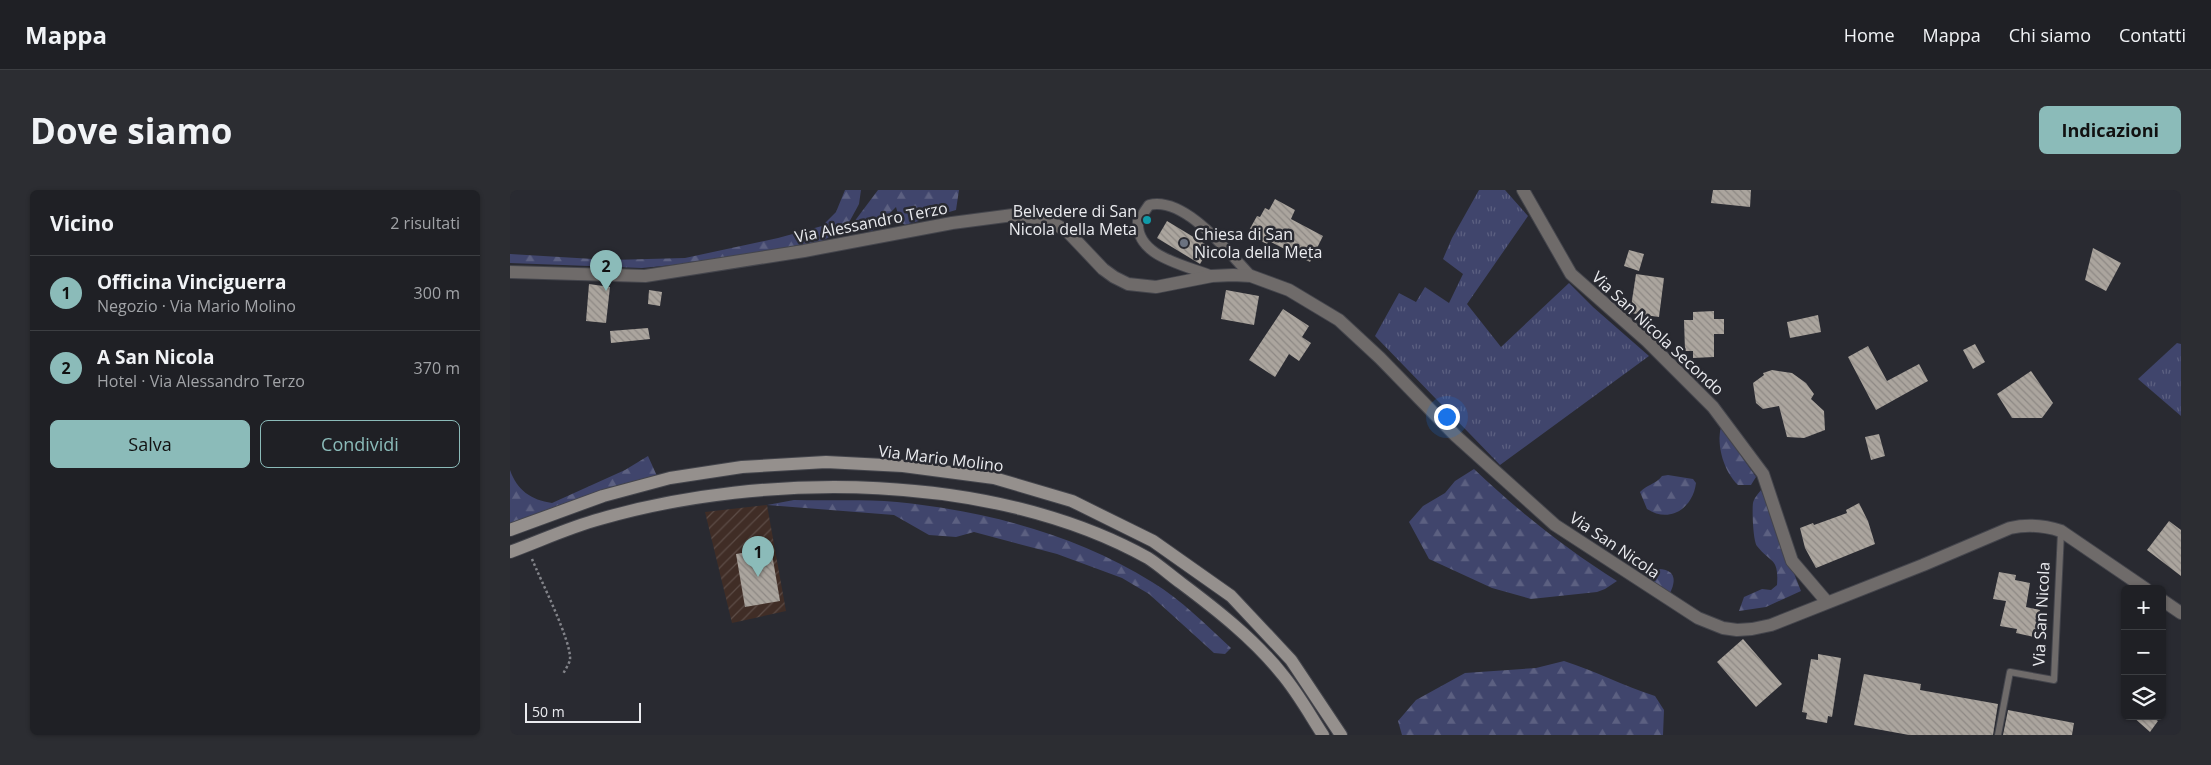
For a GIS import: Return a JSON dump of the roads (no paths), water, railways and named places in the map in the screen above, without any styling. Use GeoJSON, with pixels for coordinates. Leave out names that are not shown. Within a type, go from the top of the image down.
{"type":"FeatureCollection","features":[{"type":"Feature","properties":{"kind":"main road","name":"Via Mario Molino"},"geometry":{"type":"LineString","coordinates":[[510,530],[603,496],[670,478],[742,467],[826,462],[903,466],[994,478],[1072,501],[1153,541],[1230,596],[1291,660],[1341,735]]}},
{"type":"Feature","properties":{"kind":"main road"},"geometry":{"type":"LineString","coordinates":[[510,552],[599,519],[680,500],[753,491],[832,487],[908,490],[992,501],[1072,524],[1149,559],[1231,622],[1282,674],[1323,735]]}},
{"type":"Feature","properties":{"kind":"street","name":"Via San Nicola Secondo"},"geometry":{"type":"LineString","coordinates":[[1524,190],[1571,274],[1647,341],[1713,407],[1763,474],[1792,561],[1827,602]]}},
{"type":"Feature","properties":{"kind":"street"},"geometry":{"type":"LineString","coordinates":[[1212,276],[1155,253],[1145,244],[1140,237],[1138,221],[1149,206],[1165,204],[1179,208],[1218,242],[1251,276]]}},
{"type":"Feature","properties":{"kind":"street","name":"Via Alessandro Terzo"},"geometry":{"type":"LineString","coordinates":[[510,272],[645,276],[804,252],[952,223],[1013,214],[1033,216],[1055,222],[1103,269],[1128,284],[1156,287],[1212,276]]}},
{"type":"Feature","properties":{"kind":"street","name":"Via San Nicola"},"geometry":{"type":"LineString","coordinates":[[1212,276],[1251,276],[1289,290],[1338,320],[1380,358],[1456,436],[1555,525],[1683,610],[1723,628],[1752,630],[1772,625],[2010,528],[2037,525],[2061,531],[2140,585]]}},
{"type":"Feature","properties":{"kind":"street"},"geometry":{"type":"LineString","coordinates":[[2166,603],[2181,614]]}},
{"type":"Feature","properties":{"kind":"lane","name":"Via San Nicola"},"geometry":{"type":"LineString","coordinates":[[1998,735],[2010,672],[2054,680],[2061,531]]}},
{"type":"Feature","properties":{"kind":"place","name":"Belvedere di San Nicola della Meta"},"geometry":{"type":"Point","coordinates":[1147,220]}},
{"type":"Feature","properties":{"kind":"place","name":"Chiesa di San Nicola della Meta"},"geometry":{"type":"Point","coordinates":[1184,243]}},
{"type":"Feature","properties":{"kind":"place","name":"A San Nicola"},"geometry":{"type":"Point","coordinates":[606,291]}},
{"type":"Feature","properties":{"kind":"place","name":"Officina Vinciguerra"},"geometry":{"type":"Point","coordinates":[758,577]}}]}
